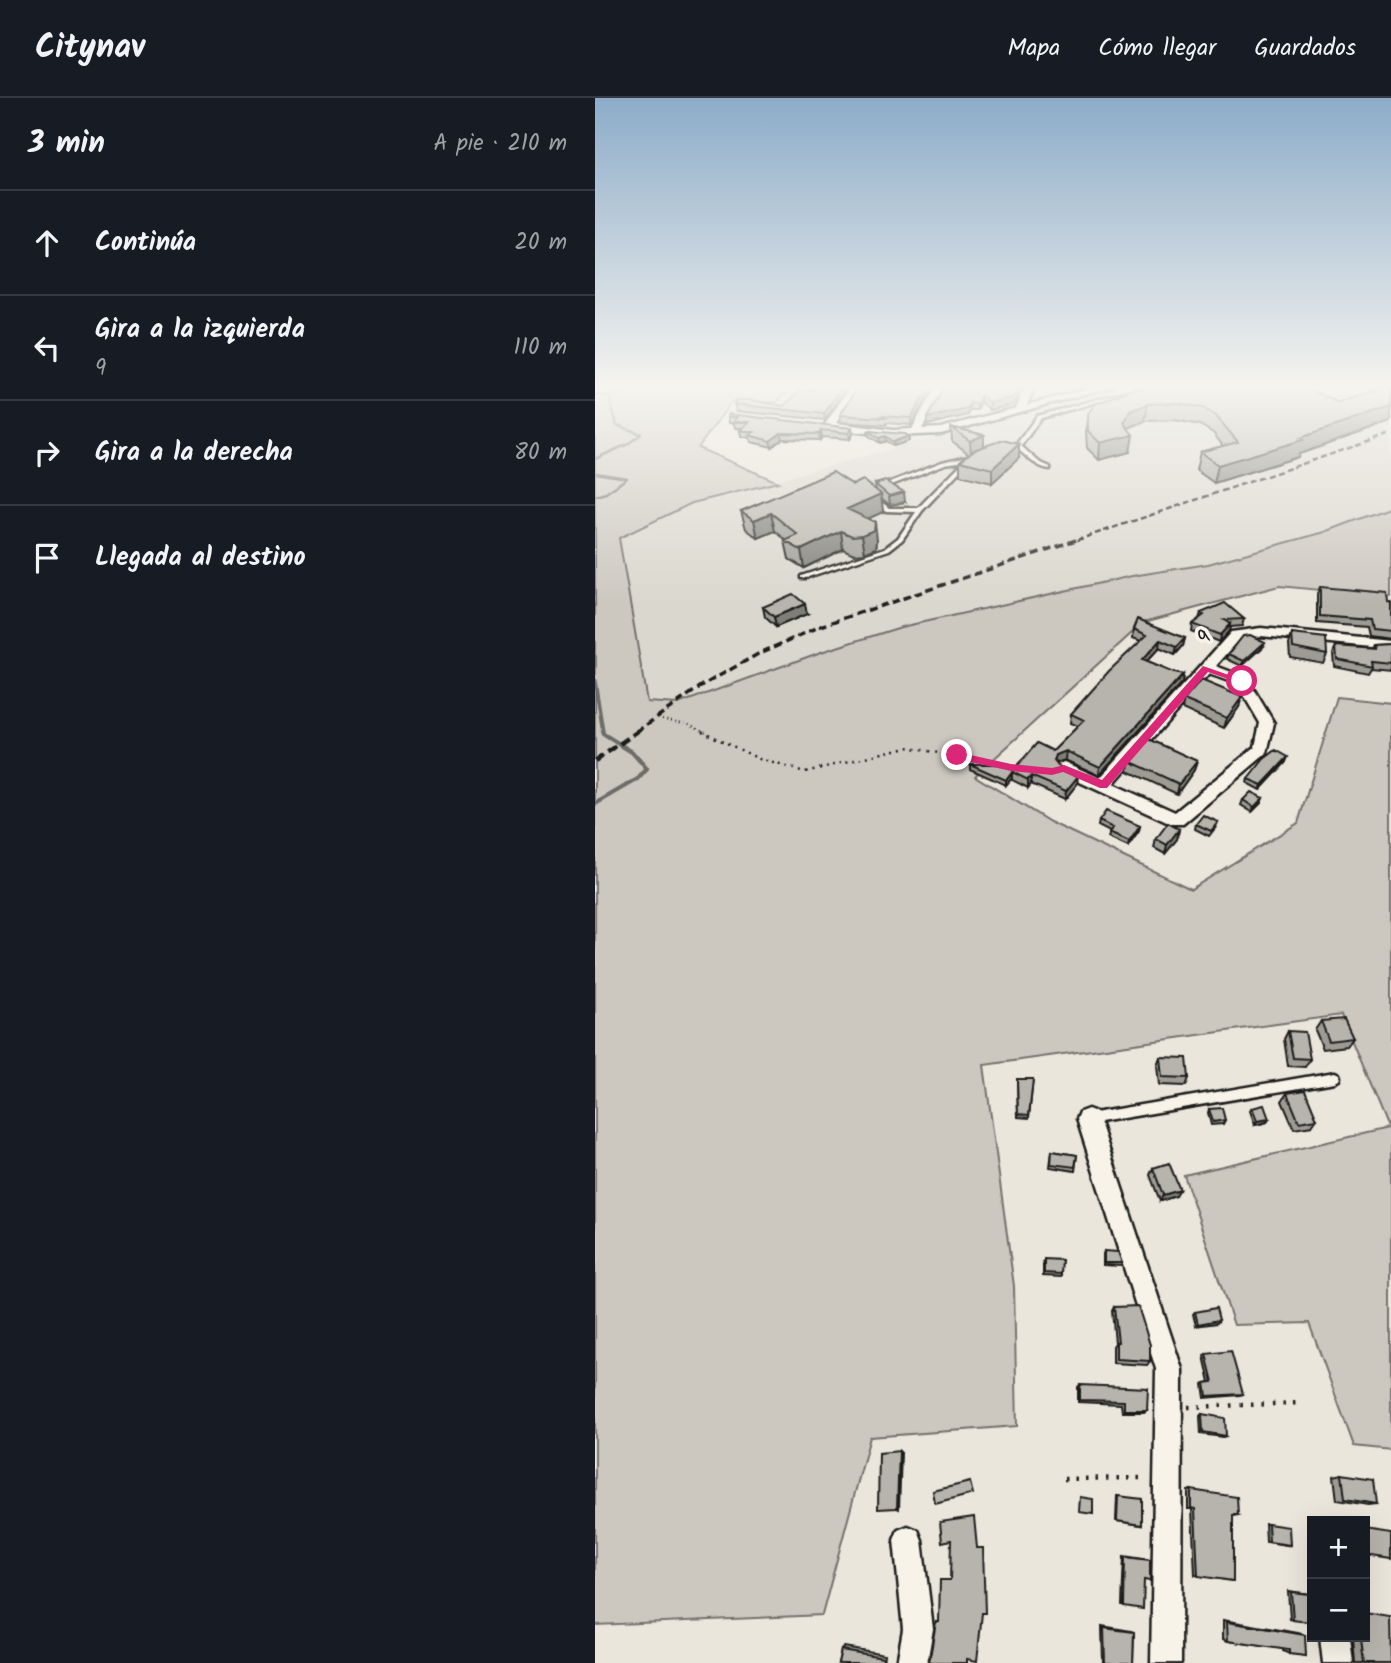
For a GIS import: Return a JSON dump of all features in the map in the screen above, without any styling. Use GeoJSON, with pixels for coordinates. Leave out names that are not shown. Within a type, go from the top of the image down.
{"type":"FeatureCollection","features":[{"type":"Feature","properties":{"kind":"street","name":"9"},"geometry":{"type":"LineString","coordinates":[[1103,785],[1236,635],[1261,632],[1391,645]]}},
{"type":"Feature","properties":{"kind":"street"},"geometry":{"type":"LineString","coordinates":[[1064,768],[1177,820],[1262,749],[1267,723],[1242,681],[1207,668]]}},
{"type":"Feature","properties":{"kind":"street"},"geometry":{"type":"LineString","coordinates":[[1088,1119],[1169,1369],[1166,1663]]}},
{"type":"Feature","properties":{"kind":"street"},"geometry":{"type":"LineString","coordinates":[[908,1540],[918,1629],[912,1663]]}},
{"type":"Feature","properties":{"kind":"street"},"geometry":{"type":"LineString","coordinates":[[1336,1642],[1338,1663]]}},
{"type":"Feature","properties":{"kind":"lane"},"geometry":{"type":"LineString","coordinates":[[921,510],[888,510],[867,493],[961,459]]}},
{"type":"Feature","properties":{"kind":"lane"},"geometry":{"type":"LineString","coordinates":[[803,577],[887,549],[900,539],[921,510],[967,459]]}},
{"type":"Feature","properties":{"kind":"lane"},"geometry":{"type":"LineString","coordinates":[[1033,459],[1048,468]]}},
{"type":"Feature","properties":{"kind":"lane"},"geometry":{"type":"LineString","coordinates":[[1088,1119],[1335,1077]]}},
{"type":"Feature","properties":{"kind":"path"},"geometry":{"type":"LineString","coordinates":[[662,719],[689,724],[759,759],[806,772],[907,747],[1025,769]]}},
{"type":"Feature","properties":{"kind":"path"},"geometry":{"type":"LineString","coordinates":[[1168,1408],[1300,1403]]}},
{"type":"Feature","properties":{"kind":"path"},"geometry":{"type":"LineString","coordinates":[[1064,1479],[1168,1477]]}},
{"type":"Feature","properties":{"kind":"shaded area"},"geometry":{"type":"Polygon","coordinates":[[[595,459],[724,459],[778,482],[692,503],[619,538],[647,702],[678,704],[821,652],[901,627],[1132,576],[1208,564],[1325,532],[1391,507],[1391,597],[1279,586],[1144,622],[975,776],[1050,822],[1191,889],[1298,823],[1337,697],[1391,703],[1391,1450],[1354,1446],[1309,1323],[1234,1325],[1184,1175],[1388,1128],[1341,1015],[984,1065],[1014,1286],[1017,1426],[870,1437],[822,1615],[595,1625],[595,459]]]}},
{"type":"Feature","properties":{"kind":"shaded area"},"geometry":{"type":"Polygon","coordinates":[[[854,459],[1391,459],[1391,507],[1325,532],[1208,564],[1132,576],[901,627],[821,652],[678,704],[646,702],[619,538],[692,503],[854,459]]]}},
{"type":"Feature","properties":{"kind":"building"},"geometry":{"type":"Polygon","coordinates":[[[963,459],[1003,459],[992,469],[960,461],[963,459]]]}},
{"type":"Feature","properties":{"kind":"building"},"geometry":{"type":"Polygon","coordinates":[[[1210,459],[1238,459],[1218,465],[1210,459]]]}},
{"type":"Feature","properties":{"kind":"building"},"geometry":{"type":"Polygon","coordinates":[[[833,472],[853,485],[863,480],[881,494],[847,509],[875,522],[874,530],[852,536],[841,531],[801,550],[785,541],[798,535],[771,513],[754,520],[741,511],[833,472]]]}},
{"type":"Feature","properties":{"kind":"building"},"geometry":{"type":"Polygon","coordinates":[[[885,481],[904,492],[889,496],[875,484],[885,481]]]}},
{"type":"Feature","properties":{"kind":"building"},"geometry":{"type":"Polygon","coordinates":[[[1320,587],[1387,593],[1388,602],[1391,603],[1391,631],[1372,629],[1370,620],[1320,616],[1320,587]]]}},
{"type":"Feature","properties":{"kind":"building"},"geometry":{"type":"Polygon","coordinates":[[[793,594],[805,604],[774,617],[763,607],[793,594]]]}},
{"type":"Feature","properties":{"kind":"building"},"geometry":{"type":"Polygon","coordinates":[[[1225,603],[1244,619],[1224,620],[1230,624],[1220,635],[1192,624],[1204,615],[1201,613],[1225,603]]]}},
{"type":"Feature","properties":{"kind":"building"},"geometry":{"type":"Polygon","coordinates":[[[1138,619],[1185,638],[1177,647],[1160,640],[1142,660],[1183,675],[1100,767],[1066,751],[1056,755],[1054,761],[1058,766],[1078,776],[1066,791],[1031,776],[1028,780],[1012,772],[1037,743],[1053,751],[1084,720],[1071,714],[1109,671],[1147,635],[1134,629],[1138,619]]]}},
{"type":"Feature","properties":{"kind":"building"},"geometry":{"type":"Polygon","coordinates":[[[1292,634],[1326,638],[1327,654],[1293,647],[1292,634]]]}},
{"type":"Feature","properties":{"kind":"building"},"geometry":{"type":"Polygon","coordinates":[[[1250,635],[1265,642],[1244,661],[1229,654],[1243,636],[1250,635]]]}},
{"type":"Feature","properties":{"kind":"building"},"geometry":{"type":"Polygon","coordinates":[[[1391,644],[1391,663],[1371,661],[1372,666],[1337,659],[1336,646],[1375,649],[1374,645],[1391,644]]]}},
{"type":"Feature","properties":{"kind":"building"},"geometry":{"type":"Polygon","coordinates":[[[1201,680],[1242,697],[1227,718],[1184,700],[1201,680]]]}},
{"type":"Feature","properties":{"kind":"building"},"geometry":{"type":"Polygon","coordinates":[[[1149,739],[1197,761],[1179,784],[1129,761],[1149,739]]]}},
{"type":"Feature","properties":{"kind":"building"},"geometry":{"type":"Polygon","coordinates":[[[1276,750],[1288,757],[1262,785],[1248,779],[1264,759],[1276,750]]]}},
{"type":"Feature","properties":{"kind":"building"},"geometry":{"type":"Polygon","coordinates":[[[970,764],[1002,764],[1014,770],[1006,780],[970,764]]]}},
{"type":"Feature","properties":{"kind":"building"},"geometry":{"type":"Polygon","coordinates":[[[1251,792],[1263,798],[1254,807],[1243,800],[1251,792]]]}},
{"type":"Feature","properties":{"kind":"building"},"geometry":{"type":"Polygon","coordinates":[[[1106,811],[1140,826],[1129,842],[1109,833],[1113,828],[1099,821],[1106,811]]]}},
{"type":"Feature","properties":{"kind":"building"},"geometry":{"type":"Polygon","coordinates":[[[1203,815],[1218,822],[1211,831],[1196,824],[1203,815]]]}},
{"type":"Feature","properties":{"kind":"building"},"geometry":{"type":"Polygon","coordinates":[[[1168,823],[1179,829],[1167,845],[1156,839],[1168,823]]]}},
{"type":"Feature","properties":{"kind":"building"},"geometry":{"type":"Polygon","coordinates":[[[1344,1019],[1353,1038],[1329,1041],[1321,1021],[1344,1019]]]}},
{"type":"Feature","properties":{"kind":"building"},"geometry":{"type":"Polygon","coordinates":[[[1288,1031],[1305,1032],[1310,1059],[1293,1058],[1288,1031]]]}},
{"type":"Feature","properties":{"kind":"building"},"geometry":{"type":"Polygon","coordinates":[[[1160,1057],[1187,1058],[1189,1078],[1162,1077],[1160,1057]]]}},
{"type":"Feature","properties":{"kind":"building"},"geometry":{"type":"Polygon","coordinates":[[[1017,1079],[1033,1079],[1029,1115],[1018,1114],[1017,1079]]]}},
{"type":"Feature","properties":{"kind":"building"},"geometry":{"type":"Polygon","coordinates":[[[1305,1090],[1317,1119],[1299,1122],[1287,1093],[1305,1090]]]}},
{"type":"Feature","properties":{"kind":"building"},"geometry":{"type":"Polygon","coordinates":[[[1264,1105],[1269,1119],[1257,1121],[1252,1108],[1264,1105]]]}},
{"type":"Feature","properties":{"kind":"building"},"geometry":{"type":"Polygon","coordinates":[[[1222,1108],[1225,1120],[1213,1122],[1209,1109],[1222,1108]]]}},
{"type":"Feature","properties":{"kind":"building"},"geometry":{"type":"Polygon","coordinates":[[[1052,1151],[1077,1155],[1075,1167],[1051,1164],[1052,1151]]]}},
{"type":"Feature","properties":{"kind":"building"},"geometry":{"type":"Polygon","coordinates":[[[1169,1163],[1180,1190],[1163,1195],[1153,1168],[1169,1163]]]}},
{"type":"Feature","properties":{"kind":"building"},"geometry":{"type":"Polygon","coordinates":[[[1104,1251],[1118,1252],[1122,1263],[1104,1263],[1104,1251]]]}},
{"type":"Feature","properties":{"kind":"building"},"geometry":{"type":"Polygon","coordinates":[[[1044,1259],[1062,1260],[1061,1274],[1044,1273],[1044,1259]]]}},
{"type":"Feature","properties":{"kind":"building"},"geometry":{"type":"Polygon","coordinates":[[[1138,1306],[1150,1345],[1150,1361],[1116,1359],[1118,1342],[1114,1307],[1138,1306]]]}},
{"type":"Feature","properties":{"kind":"building"},"geometry":{"type":"Polygon","coordinates":[[[1216,1308],[1219,1320],[1198,1324],[1195,1312],[1216,1308]]]}},
{"type":"Feature","properties":{"kind":"building"},"geometry":{"type":"Polygon","coordinates":[[[1231,1351],[1243,1394],[1207,1396],[1205,1383],[1213,1382],[1206,1354],[1231,1351]]]}},
{"type":"Feature","properties":{"kind":"building"},"geometry":{"type":"Polygon","coordinates":[[[1080,1385],[1148,1388],[1147,1410],[1124,1410],[1124,1401],[1080,1400],[1080,1385]]]}},
{"type":"Feature","properties":{"kind":"building"},"geometry":{"type":"Polygon","coordinates":[[[1202,1414],[1225,1418],[1226,1436],[1203,1432],[1202,1414]]]}},
{"type":"Feature","properties":{"kind":"building"},"geometry":{"type":"Polygon","coordinates":[[[899,1451],[897,1508],[878,1509],[879,1453],[899,1451]]]}},
{"type":"Feature","properties":{"kind":"building"},"geometry":{"type":"Polygon","coordinates":[[[1342,1474],[1373,1479],[1376,1504],[1345,1499],[1342,1474]]]}},
{"type":"Feature","properties":{"kind":"building"},"geometry":{"type":"Polygon","coordinates":[[[970,1482],[973,1494],[935,1504],[933,1491],[970,1482]]]}},
{"type":"Feature","properties":{"kind":"building"},"geometry":{"type":"Polygon","coordinates":[[[1191,1490],[1237,1497],[1238,1515],[1233,1515],[1233,1581],[1198,1576],[1195,1509],[1191,1508],[1191,1490]]]}},
{"type":"Feature","properties":{"kind":"building"},"geometry":{"type":"Polygon","coordinates":[[[1118,1496],[1142,1499],[1142,1525],[1117,1521],[1118,1496]]]}},
{"type":"Feature","properties":{"kind":"building"},"geometry":{"type":"Polygon","coordinates":[[[1080,1497],[1093,1499],[1093,1514],[1079,1512],[1080,1497]]]}},
{"type":"Feature","properties":{"kind":"building"},"geometry":{"type":"Polygon","coordinates":[[[974,1517],[977,1548],[983,1548],[985,1613],[982,1613],[977,1661],[967,1659],[967,1663],[929,1663],[936,1622],[939,1622],[940,1580],[950,1580],[951,1540],[942,1542],[940,1522],[974,1517]]]}},
{"type":"Feature","properties":{"kind":"building"},"geometry":{"type":"Polygon","coordinates":[[[1268,1524],[1289,1527],[1290,1545],[1269,1542],[1268,1524]]]}},
{"type":"Feature","properties":{"kind":"building"},"geometry":{"type":"Polygon","coordinates":[[[1370,1531],[1391,1534],[1391,1559],[1370,1556],[1370,1531]]]}},
{"type":"Feature","properties":{"kind":"building"},"geometry":{"type":"Polygon","coordinates":[[[1125,1557],[1150,1560],[1150,1581],[1144,1580],[1143,1609],[1124,1606],[1125,1557]]]}},
{"type":"Feature","properties":{"kind":"building"},"geometry":{"type":"Polygon","coordinates":[[[1291,1592],[1307,1594],[1307,1622],[1293,1620],[1291,1592]]]}},
{"type":"Feature","properties":{"kind":"building"},"geometry":{"type":"Polygon","coordinates":[[[1370,1614],[1390,1617],[1391,1663],[1364,1663],[1361,1642],[1370,1642],[1370,1614]]]}},
{"type":"Feature","properties":{"kind":"building"},"geometry":{"type":"Polygon","coordinates":[[[1227,1622],[1305,1635],[1306,1656],[1289,1654],[1289,1650],[1228,1641],[1227,1622]]]}},
{"type":"Feature","properties":{"kind":"building"},"geometry":{"type":"Polygon","coordinates":[[[1104,1628],[1134,1632],[1133,1663],[1105,1663],[1104,1628]]]}},
{"type":"Feature","properties":{"kind":"building"},"geometry":{"type":"Polygon","coordinates":[[[841,1650],[883,1657],[882,1663],[838,1663],[841,1650]]]}},
{"type":"Feature","properties":{"kind":"waterway"},"geometry":{"type":"LineString","coordinates":[[595,473],[627,478],[606,493],[595,496]]}},
{"type":"Feature","properties":{"kind":"waterway"},"geometry":{"type":"LineString","coordinates":[[595,656],[595,674]]}},
{"type":"Feature","properties":{"kind":"waterway"},"geometry":{"type":"LineString","coordinates":[[595,681],[603,732]]}},
{"type":"Feature","properties":{"kind":"waterway"},"geometry":{"type":"LineString","coordinates":[[595,804],[638,779],[647,769],[632,752],[602,731]]}},
{"type":"Feature","properties":{"kind":"railway"},"geometry":{"type":"LineString","coordinates":[[1077,540],[1317,459]]}},
{"type":"Feature","properties":{"kind":"railway"},"geometry":{"type":"LineString","coordinates":[[636,732],[703,685],[758,654],[821,626],[1082,538]]}},
{"type":"Feature","properties":{"kind":"railway"},"geometry":{"type":"LineString","coordinates":[[595,761],[638,731]]}},
{"type":"Feature","properties":{"kind":"route"},"geometry":{"type":"LineString","coordinates":[[957,755],[1011,767],[1052,771],[1064,768],[1103,785],[1207,668],[1242,681]]}}]}
